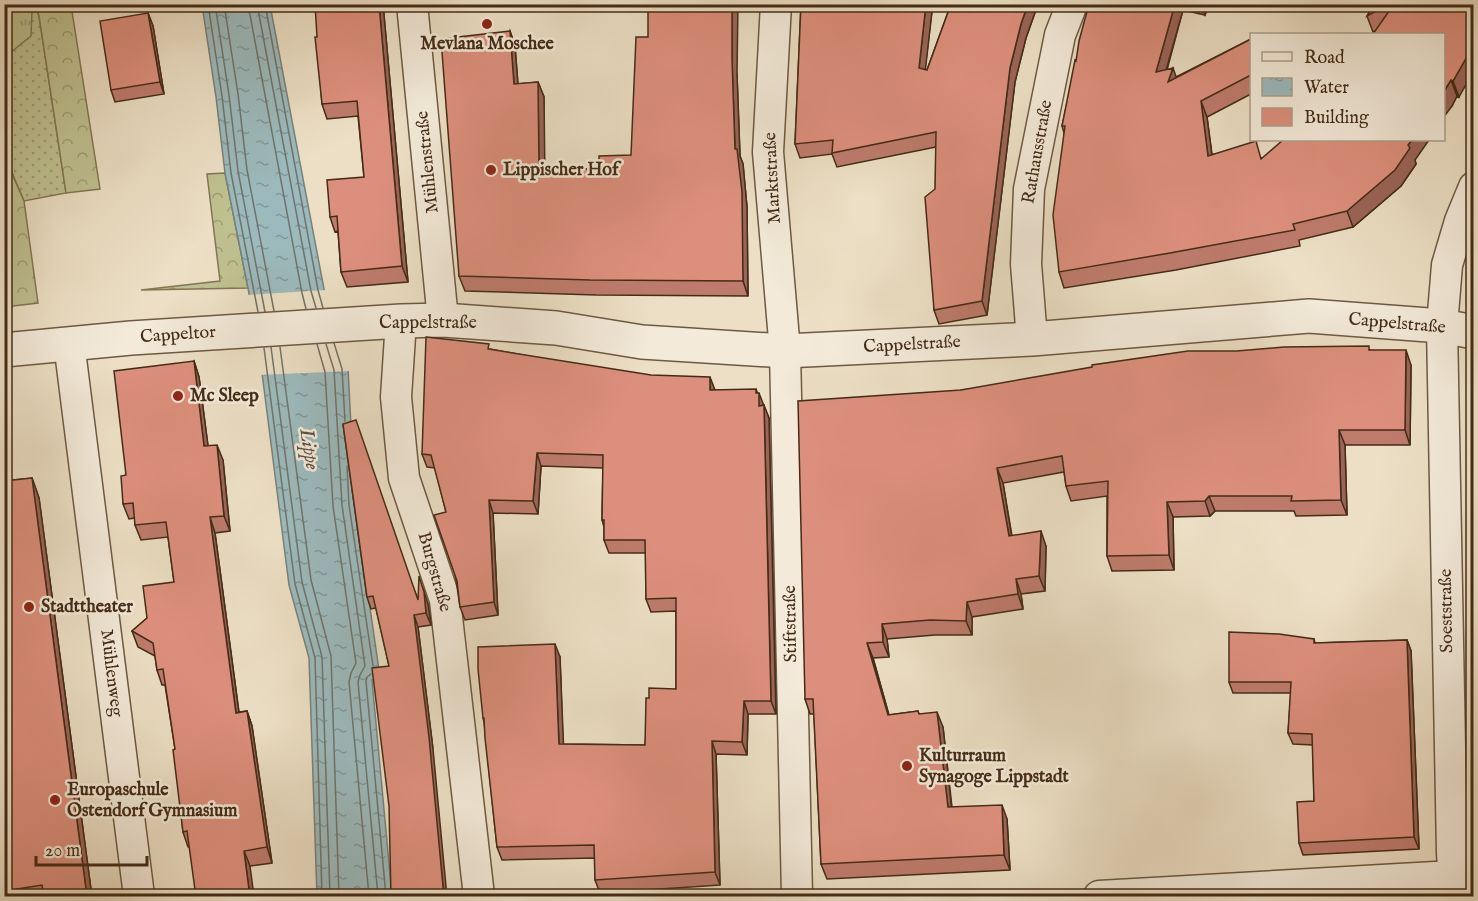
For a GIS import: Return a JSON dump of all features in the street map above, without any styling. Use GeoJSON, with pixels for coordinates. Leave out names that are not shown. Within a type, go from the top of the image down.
{"type":"FeatureCollection","features":[{"type":"Feature","properties":{"kind":"street","name":"Mühlenstraße"},"geometry":{"type":"LineString","coordinates":[[412,4],[443,320]]}},
{"type":"Feature","properties":{"kind":"street","name":"Marktstraße"},"geometry":{"type":"LineString","coordinates":[[776,4],[768,152],[785,351]]}},
{"type":"Feature","properties":{"kind":"street","name":"Rathausstraße"},"geometry":{"type":"LineString","coordinates":[[1032,339],[1026,264],[1029,189],[1060,35],[1072,4]]}},
{"type":"Feature","properties":{"kind":"street","name":"Soeststraße"},"geometry":{"type":"LineString","coordinates":[[1454,886],[1442,326],[1447,265],[1473,187]]}},
{"type":"Feature","properties":{"kind":"street","name":"Cappelstraße"},"geometry":{"type":"LineString","coordinates":[[351,324],[443,320],[556,328],[642,342],[785,351],[1032,339],[1309,316],[1442,326],[1473,332]]}},
{"type":"Feature","properties":{"kind":"street","name":"Burgstraße"},"geometry":{"type":"LineString","coordinates":[[401,321],[396,397],[404,478],[445,600],[479,897]]}},
{"type":"Feature","properties":{"kind":"street","name":"Cappeltor"},"geometry":{"type":"LineString","coordinates":[[4,350],[131,338],[351,324]]}},
{"type":"Feature","properties":{"kind":"street","name":"Mühlenweg"},"geometry":{"type":"LineString","coordinates":[[69,343],[139,897]]}},
{"type":"Feature","properties":{"kind":"street","name":"Stiftstraße"},"geometry":{"type":"LineString","coordinates":[[785,351],[797,897]]}},
{"type":"Feature","properties":{"kind":"street"},"geometry":{"type":"LineString","coordinates":[[1099,897],[1454,886]]}},
{"type":"Feature","properties":{"kind":"green space"},"geometry":{"type":"Polygon","coordinates":[[[5,4],[26,5],[32,10],[31,36],[5,57],[5,4]]]}},
{"type":"Feature","properties":{"kind":"green space"},"geometry":{"type":"Polygon","coordinates":[[[4,5],[35,5],[39,16],[66,193],[24,201],[5,156],[4,5]]]}},
{"type":"Feature","properties":{"kind":"green space"},"geometry":{"type":"Polygon","coordinates":[[[35,5],[71,5],[100,189],[66,193],[39,16],[35,5]]]}},
{"type":"Feature","properties":{"kind":"green space"},"geometry":{"type":"Polygon","coordinates":[[[4,156],[24,201],[38,303],[5,307],[4,156]]]}},
{"type":"Feature","properties":{"kind":"green space"},"geometry":{"type":"Polygon","coordinates":[[[225,173],[248,288],[141,290],[220,281],[207,174],[225,173]]]}},
{"type":"Feature","properties":{"kind":"water","name":"Lippe"},"geometry":{"type":"Polygon","coordinates":[[[202,5],[270,5],[324,289],[348,368],[355,504],[380,677],[372,680],[392,896],[317,896],[309,658],[289,585],[262,373],[225,173],[202,5]]]}},
{"type":"Feature","properties":{"kind":"pier"},"geometry":{"type":"Polygon","coordinates":[[[327,290],[351,371],[259,375],[246,295],[327,290]]]}},
{"type":"Feature","properties":{"kind":"building"},"geometry":{"type":"Polygon","coordinates":[[[315,4],[379,4],[402,266],[341,272],[337,216],[330,217],[327,180],[364,177],[357,101],[322,104],[315,37],[317,37],[315,4]]]}},
{"type":"Feature","properties":{"kind":"building"},"geometry":{"type":"Polygon","coordinates":[[[648,4],[732,4],[735,149],[737,149],[742,192],[743,281],[459,276],[441,39],[510,31],[514,84],[538,82],[539,168],[599,169],[599,156],[631,155],[636,37],[648,37],[648,4]]]}},
{"type":"Feature","properties":{"kind":"building"},"geometry":{"type":"Polygon","coordinates":[[[801,4],[926,4],[919,68],[927,70],[951,4],[1028,4],[1010,68],[982,301],[934,310],[925,197],[935,189],[936,132],[832,153],[833,140],[795,144],[801,4]]]}},
{"type":"Feature","properties":{"kind":"building"},"geometry":{"type":"Polygon","coordinates":[[[1089,4],[1175,4],[1156,72],[1173,68],[1168,82],[1250,40],[1250,76],[1201,101],[1208,156],[1256,141],[1261,159],[1282,141],[1411,141],[1408,145],[1410,148],[1395,170],[1347,211],[1293,224],[1295,230],[1059,272],[1053,215],[1065,126],[1062,126],[1089,4]]]}},
{"type":"Feature","properties":{"kind":"building"},"geometry":{"type":"Polygon","coordinates":[[[1374,4],[1389,4],[1367,16],[1374,4]]]}},
{"type":"Feature","properties":{"kind":"building"},"geometry":{"type":"Polygon","coordinates":[[[1394,4],[1473,4],[1473,46],[1453,81],[1451,80],[1445,90],[1445,33],[1374,33],[1394,4]]]}},
{"type":"Feature","properties":{"kind":"building"},"geometry":{"type":"Polygon","coordinates":[[[148,13],[160,82],[111,90],[100,21],[148,13]]]}},
{"type":"Feature","properties":{"kind":"building"},"geometry":{"type":"Polygon","coordinates":[[[1473,247],[1473,277],[1467,275],[1473,247]]]}},
{"type":"Feature","properties":{"kind":"building"},"geometry":{"type":"Polygon","coordinates":[[[426,337],[489,344],[488,349],[651,375],[710,377],[710,390],[756,389],[756,393],[759,393],[759,406],[764,405],[771,701],[744,701],[742,742],[712,741],[715,872],[595,880],[594,845],[497,847],[478,669],[478,647],[555,644],[559,744],[645,745],[646,698],[649,698],[649,688],[676,689],[676,598],[646,599],[645,540],[604,540],[603,455],[537,453],[533,501],[489,500],[494,602],[460,607],[457,581],[434,515],[446,512],[431,455],[422,454],[426,337]]]}},
{"type":"Feature","properties":{"kind":"building"},"geometry":{"type":"Polygon","coordinates":[[[1369,346],[1369,350],[1406,350],[1405,430],[1339,430],[1341,500],[1291,501],[1292,496],[1209,496],[1205,501],[1167,502],[1169,555],[1107,556],[1108,481],[1066,486],[1062,456],[997,468],[1009,536],[1041,531],[1039,576],[1016,579],[1018,594],[967,602],[966,621],[930,620],[882,624],[883,642],[867,643],[888,715],[918,711],[919,714],[937,712],[948,807],[1002,805],[1004,855],[821,864],[813,699],[805,699],[798,401],[961,390],[1092,367],[1092,365],[1188,351],[1369,346]]]}},
{"type":"Feature","properties":{"kind":"building"},"geometry":{"type":"Polygon","coordinates":[[[194,361],[204,446],[217,445],[224,516],[210,517],[236,713],[247,711],[267,847],[244,851],[250,897],[196,897],[187,831],[183,832],[173,750],[175,749],[163,669],[157,670],[153,643],[132,631],[147,618],[143,586],[174,582],[166,522],[135,525],[133,503],[123,504],[121,476],[126,475],[114,371],[194,361]]]}},
{"type":"Feature","properties":{"kind":"building"},"geometry":{"type":"Polygon","coordinates":[[[356,420],[418,600],[419,576],[424,592],[426,613],[414,615],[429,737],[444,897],[391,897],[389,806],[372,668],[389,666],[373,596],[367,597],[343,424],[356,420]]]}},
{"type":"Feature","properties":{"kind":"building"},"geometry":{"type":"Polygon","coordinates":[[[32,478],[87,897],[44,897],[42,885],[4,891],[4,481],[32,478]]]}},
{"type":"Feature","properties":{"kind":"building"},"geometry":{"type":"Polygon","coordinates":[[[1467,505],[1473,505],[1473,675],[1467,505]]]}},
{"type":"Feature","properties":{"kind":"building"},"geometry":{"type":"Polygon","coordinates":[[[1229,632],[1279,634],[1314,639],[1314,643],[1407,640],[1414,837],[1299,843],[1297,802],[1314,801],[1312,734],[1288,733],[1291,682],[1229,682],[1229,632]]]}},
{"type":"Feature","properties":{"kind":"place","name":"Mevlana Moschee"},"geometry":{"type":"Point","coordinates":[487,24]}},
{"type":"Feature","properties":{"kind":"place","name":"Lippischer Hof"},"geometry":{"type":"Point","coordinates":[491,170]}},
{"type":"Feature","properties":{"kind":"place","name":"Mc Sleep"},"geometry":{"type":"Point","coordinates":[178,396]}},
{"type":"Feature","properties":{"kind":"place","name":"Stadttheater"},"geometry":{"type":"Point","coordinates":[29,607]}},
{"type":"Feature","properties":{"kind":"place","name":"Kulturraum Synagoge Lippstadt"},"geometry":{"type":"Point","coordinates":[907,766]}},
{"type":"Feature","properties":{"kind":"place","name":"Europaschule Ostendorf Gymnasium"},"geometry":{"type":"Point","coordinates":[55,800]}}]}
